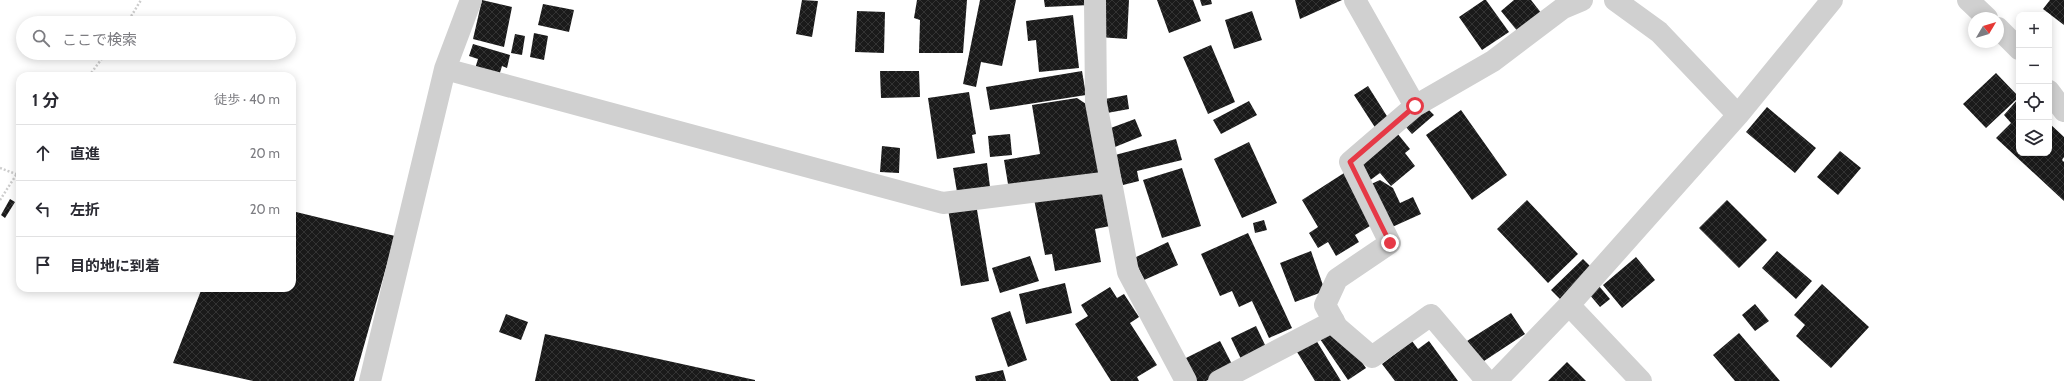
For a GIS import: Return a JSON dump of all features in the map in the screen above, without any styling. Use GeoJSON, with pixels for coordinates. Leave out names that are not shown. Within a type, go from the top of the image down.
{"type":"FeatureCollection","features":[{"type":"Feature","properties":{"kind":"street"},"geometry":{"type":"LineString","coordinates":[[370,381],[445,70],[471,0]]}},
{"type":"Feature","properties":{"kind":"street"},"geometry":{"type":"LineString","coordinates":[[1095,0],[1096,103],[1128,272],[1186,381]]}},
{"type":"Feature","properties":{"kind":"street"},"geometry":{"type":"LineString","coordinates":[[1355,0],[1415,106]]}},
{"type":"Feature","properties":{"kind":"street"},"geometry":{"type":"LineString","coordinates":[[1488,381],[1431,315],[1372,356],[1337,327],[1325,305],[1337,279],[1390,243],[1350,162],[1415,106],[1493,61],[1563,8],[1582,0]]}},
{"type":"Feature","properties":{"kind":"street"},"geometry":{"type":"LineString","coordinates":[[1615,0],[1659,32],[1738,115]]}},
{"type":"Feature","properties":{"kind":"street"},"geometry":{"type":"LineString","coordinates":[[1496,381],[1569,305],[1738,115],[1832,0]]}},
{"type":"Feature","properties":{"kind":"street"},"geometry":{"type":"LineString","coordinates":[[1968,0],[1981,12]]}},
{"type":"Feature","properties":{"kind":"street"},"geometry":{"type":"LineString","coordinates":[[2004,34],[2018,48]]}},
{"type":"Feature","properties":{"kind":"street"},"geometry":{"type":"LineString","coordinates":[[445,70],[943,203],[1111,182]]}},
{"type":"Feature","properties":{"kind":"street"},"geometry":{"type":"LineString","coordinates":[[2052,94],[2064,111]]}},
{"type":"Feature","properties":{"kind":"street"},"geometry":{"type":"LineString","coordinates":[[1569,305],[1641,381]]}},
{"type":"Feature","properties":{"kind":"street"},"geometry":{"type":"LineString","coordinates":[[1219,381],[1334,321]]}},
{"type":"Feature","properties":{"kind":"path"},"geometry":{"type":"LineString","coordinates":[[131,16],[141,0]]}},
{"type":"Feature","properties":{"kind":"path"},"geometry":{"type":"LineString","coordinates":[[91,72],[101,60]]}},
{"type":"Feature","properties":{"kind":"path"},"geometry":{"type":"LineString","coordinates":[[0,168],[16,174],[0,200]]}},
{"type":"Feature","properties":{"kind":"building"},"geometry":{"type":"Polygon","coordinates":[[[482,0],[512,7],[504,47],[473,39],[482,0]]]}},
{"type":"Feature","properties":{"kind":"building"},"geometry":{"type":"Polygon","coordinates":[[[802,0],[818,1],[812,37],[796,34],[802,0]]]}},
{"type":"Feature","properties":{"kind":"building"},"geometry":{"type":"Polygon","coordinates":[[[917,0],[967,0],[963,53],[919,53],[920,20],[914,18],[917,0]]]}},
{"type":"Feature","properties":{"kind":"building"},"geometry":{"type":"Polygon","coordinates":[[[980,0],[1016,0],[1002,66],[981,62],[976,87],[963,84],[980,0]]]}},
{"type":"Feature","properties":{"kind":"building"},"geometry":{"type":"Polygon","coordinates":[[[1044,0],[1090,0],[1090,5],[1045,7],[1044,0]]]}},
{"type":"Feature","properties":{"kind":"building"},"geometry":{"type":"Polygon","coordinates":[[[1100,0],[1129,0],[1127,39],[1099,37],[1100,0]]]}},
{"type":"Feature","properties":{"kind":"building"},"geometry":{"type":"Polygon","coordinates":[[[1157,0],[1193,0],[1201,21],[1169,33],[1157,0]]]}},
{"type":"Feature","properties":{"kind":"building"},"geometry":{"type":"Polygon","coordinates":[[[1200,0],[1211,0],[1212,4],[1202,6],[1200,0]]]}},
{"type":"Feature","properties":{"kind":"building"},"geometry":{"type":"Polygon","coordinates":[[[1295,0],[1342,0],[1300,19],[1295,0]]]}},
{"type":"Feature","properties":{"kind":"building"},"geometry":{"type":"Polygon","coordinates":[[[1486,0],[1509,32],[1482,50],[1459,17],[1486,0]]]}},
{"type":"Feature","properties":{"kind":"building"},"geometry":{"type":"Polygon","coordinates":[[[1514,0],[1531,0],[1542,14],[1519,33],[1501,11],[1514,0]]]}},
{"type":"Feature","properties":{"kind":"building"},"geometry":{"type":"Polygon","coordinates":[[[2050,0],[2064,0],[2064,25],[2052,16],[2052,12],[2047,12],[2043,9],[2050,0]]]}},
{"type":"Feature","properties":{"kind":"building"},"geometry":{"type":"Polygon","coordinates":[[[543,4],[574,10],[569,32],[538,25],[543,4]]]}},
{"type":"Feature","properties":{"kind":"building"},"geometry":{"type":"Polygon","coordinates":[[[857,11],[885,12],[884,53],[855,52],[857,11]]]}},
{"type":"Feature","properties":{"kind":"building"},"geometry":{"type":"Polygon","coordinates":[[[1252,11],[1262,40],[1234,49],[1225,20],[1252,11]]]}},
{"type":"Feature","properties":{"kind":"building"},"geometry":{"type":"Polygon","coordinates":[[[1073,15],[1079,68],[1039,72],[1036,40],[1028,41],[1026,21],[1073,15]]]}},
{"type":"Feature","properties":{"kind":"building"},"geometry":{"type":"Polygon","coordinates":[[[534,33],[548,36],[544,60],[530,57],[534,33]]]}},
{"type":"Feature","properties":{"kind":"building"},"geometry":{"type":"Polygon","coordinates":[[[515,34],[525,36],[522,55],[511,53],[515,34]]]}},
{"type":"Feature","properties":{"kind":"building"},"geometry":{"type":"Polygon","coordinates":[[[473,44],[510,55],[507,68],[502,66],[498,79],[474,72],[478,59],[469,56],[473,44]]]}},
{"type":"Feature","properties":{"kind":"building"},"geometry":{"type":"Polygon","coordinates":[[[1211,45],[1235,102],[1208,114],[1183,57],[1211,45]]]}},
{"type":"Feature","properties":{"kind":"building"},"geometry":{"type":"Polygon","coordinates":[[[880,71],[919,71],[920,97],[881,98],[880,71]]]}},
{"type":"Feature","properties":{"kind":"building"},"geometry":{"type":"Polygon","coordinates":[[[1082,71],[1086,95],[990,110],[986,87],[1082,71]]]}},
{"type":"Feature","properties":{"kind":"building"},"geometry":{"type":"Polygon","coordinates":[[[1996,73],[2016,94],[2016,100],[1986,128],[1963,104],[1996,73]]]}},
{"type":"Feature","properties":{"kind":"building"},"geometry":{"type":"Polygon","coordinates":[[[1368,86],[1390,121],[1376,129],[1354,95],[1368,86]]]}},
{"type":"Feature","properties":{"kind":"building"},"geometry":{"type":"Polygon","coordinates":[[[969,92],[976,134],[972,135],[975,153],[937,159],[928,98],[969,92]]]}},
{"type":"Feature","properties":{"kind":"building"},"geometry":{"type":"Polygon","coordinates":[[[1127,95],[1129,109],[1107,113],[1105,99],[1127,95]]]}},
{"type":"Feature","properties":{"kind":"building"},"geometry":{"type":"Polygon","coordinates":[[[1077,98],[1089,106],[1105,174],[1009,190],[1004,160],[1040,154],[1032,105],[1077,98]]]}},
{"type":"Feature","properties":{"kind":"building"},"geometry":{"type":"Polygon","coordinates":[[[1249,101],[1257,115],[1221,134],[1213,120],[1249,101]]]}},
{"type":"Feature","properties":{"kind":"building"},"geometry":{"type":"Polygon","coordinates":[[[2016,101],[2016,156],[2052,156],[2052,126],[2064,137],[2064,157],[2062,160],[2064,162],[2064,201],[1996,138],[2011,123],[2004,115],[2016,101]]]}},
{"type":"Feature","properties":{"kind":"building"},"geometry":{"type":"Polygon","coordinates":[[[1767,107],[1816,148],[1795,173],[1746,132],[1767,107]]]}},
{"type":"Feature","properties":{"kind":"building"},"geometry":{"type":"Polygon","coordinates":[[[1427,108],[1434,115],[1412,134],[1405,126],[1427,108]]]}},
{"type":"Feature","properties":{"kind":"building"},"geometry":{"type":"Polygon","coordinates":[[[1461,110],[1507,175],[1472,200],[1426,135],[1461,110]]]}},
{"type":"Feature","properties":{"kind":"building"},"geometry":{"type":"Polygon","coordinates":[[[1135,119],[1142,136],[1115,147],[1108,129],[1135,119]]]}},
{"type":"Feature","properties":{"kind":"building"},"geometry":{"type":"Polygon","coordinates":[[[1397,133],[1410,149],[1405,153],[1415,166],[1391,186],[1380,173],[1369,181],[1356,165],[1397,133]]]}},
{"type":"Feature","properties":{"kind":"building"},"geometry":{"type":"Polygon","coordinates":[[[1010,134],[1012,155],[990,157],[988,136],[1010,134]]]}},
{"type":"Feature","properties":{"kind":"building"},"geometry":{"type":"Polygon","coordinates":[[[1176,139],[1182,160],[1137,171],[1139,181],[1123,185],[1115,155],[1176,139]]]}},
{"type":"Feature","properties":{"kind":"building"},"geometry":{"type":"Polygon","coordinates":[[[1249,142],[1277,203],[1242,218],[1214,159],[1249,142]]]}},
{"type":"Feature","properties":{"kind":"building"},"geometry":{"type":"Polygon","coordinates":[[[882,146],[900,148],[899,173],[880,172],[882,146]]]}},
{"type":"Feature","properties":{"kind":"building"},"geometry":{"type":"Polygon","coordinates":[[[1840,151],[1861,168],[1838,195],[1817,177],[1840,151]]]}},
{"type":"Feature","properties":{"kind":"building"},"geometry":{"type":"Polygon","coordinates":[[[987,163],[990,187],[957,192],[953,168],[987,163]]]}},
{"type":"Feature","properties":{"kind":"building"},"geometry":{"type":"Polygon","coordinates":[[[1182,168],[1201,226],[1162,238],[1143,180],[1182,168]]]}},
{"type":"Feature","properties":{"kind":"building"},"geometry":{"type":"Polygon","coordinates":[[[1344,173],[1375,223],[1355,235],[1359,242],[1336,256],[1328,242],[1318,248],[1309,233],[1318,227],[1302,200],[1344,173]]]}},
{"type":"Feature","properties":{"kind":"building"},"geometry":{"type":"Polygon","coordinates":[[[1380,180],[1393,188],[1400,203],[1413,197],[1421,214],[1390,228],[1369,185],[1380,180]]]}},
{"type":"Feature","properties":{"kind":"building"},"geometry":{"type":"Polygon","coordinates":[[[1102,186],[1110,226],[1095,229],[1101,262],[1055,271],[1052,254],[1045,255],[1034,199],[1102,186]]]}},
{"type":"Feature","properties":{"kind":"building"},"geometry":{"type":"Polygon","coordinates":[[[10,199],[15,202],[5,218],[1,215],[10,199]]]}},
{"type":"Feature","properties":{"kind":"building"},"geometry":{"type":"Polygon","coordinates":[[[1527,200],[1578,254],[1548,283],[1497,229],[1527,200]]]}},
{"type":"Feature","properties":{"kind":"building"},"geometry":{"type":"Polygon","coordinates":[[[1727,200],[1767,240],[1739,268],[1699,228],[1727,200]]]}},
{"type":"Feature","properties":{"kind":"building"},"geometry":{"type":"Polygon","coordinates":[[[976,204],[989,281],[961,286],[948,209],[976,204]]]}},
{"type":"Feature","properties":{"kind":"building"},"geometry":{"type":"Polygon","coordinates":[[[296,212],[395,236],[354,381],[253,381],[173,363],[200,292],[296,292],[296,212]]]}},
{"type":"Feature","properties":{"kind":"building"},"geometry":{"type":"Polygon","coordinates":[[[1264,220],[1267,230],[1255,233],[1253,223],[1264,220]]]}},
{"type":"Feature","properties":{"kind":"building"},"geometry":{"type":"Polygon","coordinates":[[[1248,233],[1292,328],[1269,338],[1252,301],[1239,307],[1232,291],[1220,296],[1201,254],[1248,233]]]}},
{"type":"Feature","properties":{"kind":"building"},"geometry":{"type":"Polygon","coordinates":[[[1168,242],[1178,265],[1144,280],[1134,258],[1168,242]]]}},
{"type":"Feature","properties":{"kind":"building"},"geometry":{"type":"Polygon","coordinates":[[[1311,251],[1325,291],[1295,302],[1280,263],[1311,251]]]}},
{"type":"Feature","properties":{"kind":"building"},"geometry":{"type":"Polygon","coordinates":[[[1777,251],[1812,281],[1796,299],[1762,268],[1777,251]]]}},
{"type":"Feature","properties":{"kind":"building"},"geometry":{"type":"Polygon","coordinates":[[[1030,256],[1039,281],[1000,293],[992,268],[1030,256]]]}},
{"type":"Feature","properties":{"kind":"building"},"geometry":{"type":"Polygon","coordinates":[[[1636,257],[1655,280],[1622,308],[1603,285],[1636,257]]]}},
{"type":"Feature","properties":{"kind":"building"},"geometry":{"type":"Polygon","coordinates":[[[1583,259],[1593,269],[1561,300],[1551,290],[1583,259]]]}},
{"type":"Feature","properties":{"kind":"building"},"geometry":{"type":"Polygon","coordinates":[[[1065,283],[1072,313],[1026,324],[1019,294],[1065,283]]]}},
{"type":"Feature","properties":{"kind":"building"},"geometry":{"type":"Polygon","coordinates":[[[1822,284],[1869,327],[1831,368],[1796,336],[1805,325],[1794,315],[1822,284]]]}},
{"type":"Feature","properties":{"kind":"building"},"geometry":{"type":"Polygon","coordinates":[[[1599,286],[1610,299],[1600,307],[1589,294],[1599,286]]]}},
{"type":"Feature","properties":{"kind":"building"},"geometry":{"type":"Polygon","coordinates":[[[1110,287],[1117,298],[1124,294],[1139,317],[1130,323],[1157,365],[1137,377],[1139,381],[1111,381],[1075,324],[1088,316],[1081,305],[1110,287]]]}},
{"type":"Feature","properties":{"kind":"building"},"geometry":{"type":"Polygon","coordinates":[[[1755,304],[1769,321],[1755,331],[1742,315],[1755,304]]]}},
{"type":"Feature","properties":{"kind":"building"},"geometry":{"type":"Polygon","coordinates":[[[1010,311],[1027,360],[1008,367],[991,318],[1010,311]]]}},
{"type":"Feature","properties":{"kind":"building"},"geometry":{"type":"Polygon","coordinates":[[[1511,313],[1525,334],[1481,363],[1467,341],[1511,313]]]}},
{"type":"Feature","properties":{"kind":"building"},"geometry":{"type":"Polygon","coordinates":[[[506,314],[528,322],[521,340],[499,332],[506,314]]]}},
{"type":"Feature","properties":{"kind":"building"},"geometry":{"type":"Polygon","coordinates":[[[1256,326],[1266,347],[1241,359],[1231,338],[1256,326]]]}},
{"type":"Feature","properties":{"kind":"building"},"geometry":{"type":"Polygon","coordinates":[[[1337,327],[1366,368],[1348,380],[1320,339],[1337,327]]]}},
{"type":"Feature","properties":{"kind":"building"},"geometry":{"type":"Polygon","coordinates":[[[1739,333],[1780,381],[1735,381],[1713,355],[1739,333]]]}},
{"type":"Feature","properties":{"kind":"building"},"geometry":{"type":"Polygon","coordinates":[[[545,334],[755,380],[755,381],[535,381],[545,334]]]}},
{"type":"Feature","properties":{"kind":"building"},"geometry":{"type":"Polygon","coordinates":[[[1316,340],[1341,381],[1315,381],[1297,352],[1316,340]]]}},
{"type":"Feature","properties":{"kind":"building"},"geometry":{"type":"Polygon","coordinates":[[[1220,341],[1234,368],[1206,381],[1193,381],[1182,360],[1220,341]]]}},
{"type":"Feature","properties":{"kind":"building"},"geometry":{"type":"Polygon","coordinates":[[[1412,341],[1418,349],[1429,341],[1458,381],[1395,381],[1382,364],[1412,341]]]}},
{"type":"Feature","properties":{"kind":"building"},"geometry":{"type":"Polygon","coordinates":[[[1567,362],[1586,381],[1548,381],[1567,362]]]}},
{"type":"Feature","properties":{"kind":"building"},"geometry":{"type":"Polygon","coordinates":[[[1003,370],[1006,381],[976,381],[975,376],[1003,370]]]}},
{"type":"Feature","properties":{"kind":"route"},"geometry":{"type":"LineString","coordinates":[[1390,243],[1350,162],[1415,106]]}}]}
